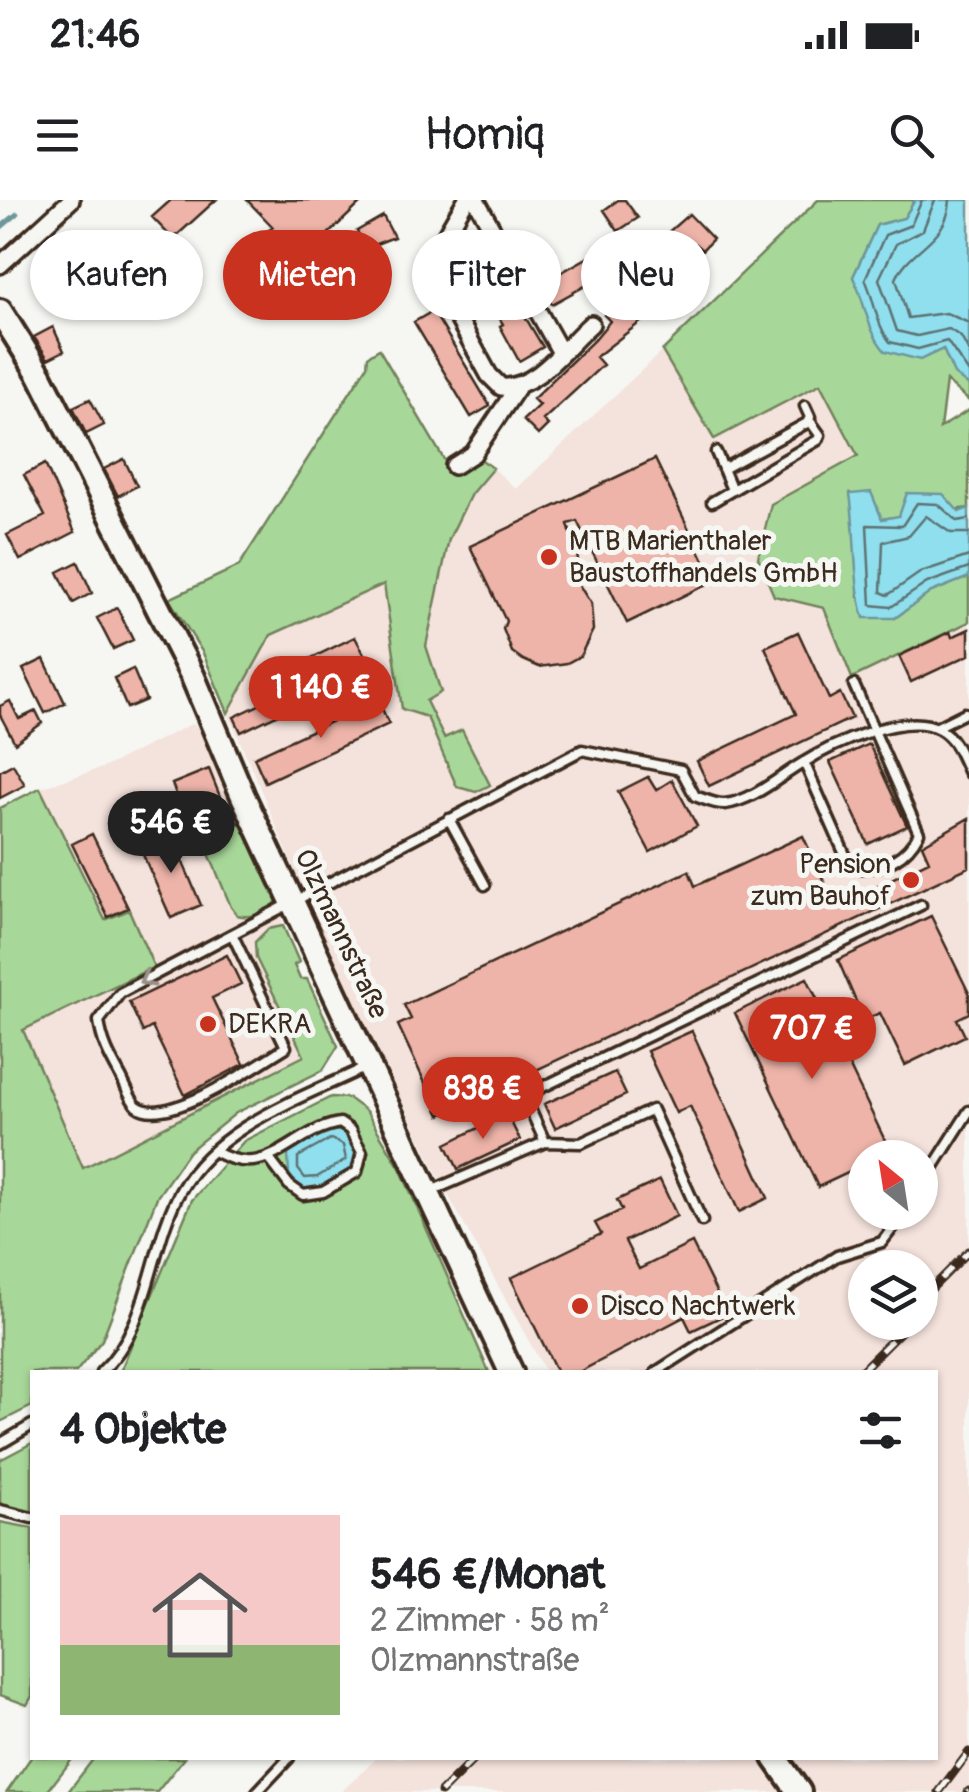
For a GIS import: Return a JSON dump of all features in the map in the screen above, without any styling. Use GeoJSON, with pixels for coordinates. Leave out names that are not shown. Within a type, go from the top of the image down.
{"type":"FeatureCollection","features":[{"type":"Feature","properties":{"kind":"main road","name":"Olzmannstraße"},"geometry":{"type":"LineString","coordinates":[[0,311],[40,374],[193,677],[510,1370]]}},
{"type":"Feature","properties":{"kind":"main road"},"geometry":{"type":"LineString","coordinates":[[776,1760],[799,1792]]}},
{"type":"Feature","properties":{"kind":"street"},"geometry":{"type":"LineString","coordinates":[[0,265],[71,200]]}},
{"type":"Feature","properties":{"kind":"street"},"geometry":{"type":"LineString","coordinates":[[466,200],[431,260],[432,271],[490,375],[501,386],[517,388]]}},
{"type":"Feature","properties":{"kind":"street"},"geometry":{"type":"LineString","coordinates":[[476,200],[560,351]]}},
{"type":"Feature","properties":{"kind":"street"},"geometry":{"type":"LineString","coordinates":[[454,466],[472,454],[517,388],[591,324]]}},
{"type":"Feature","properties":{"kind":"lane"},"geometry":{"type":"LineString","coordinates":[[712,502],[818,440],[820,435],[805,406]]}},
{"type":"Feature","properties":{"kind":"lane"},"geometry":{"type":"LineString","coordinates":[[724,469],[810,421]]}},
{"type":"Feature","properties":{"kind":"lane"},"geometry":{"type":"LineString","coordinates":[[716,452],[732,490]]}},
{"type":"Feature","properties":{"kind":"lane"},"geometry":{"type":"LineString","coordinates":[[804,762],[846,857],[858,868],[873,868],[905,853],[919,833],[854,684]]}},
{"type":"Feature","properties":{"kind":"lane"},"geometry":{"type":"LineString","coordinates":[[233,936],[286,1047],[214,1090],[176,1107],[150,1112],[136,1105],[102,1043],[100,1021],[120,993],[582,750],[681,770],[695,796],[724,804],[765,788],[804,762],[875,730],[905,724],[936,727],[965,713]]}},
{"type":"Feature","properties":{"kind":"lane"},"geometry":{"type":"LineString","coordinates":[[936,727],[953,740],[969,773]]}},
{"type":"Feature","properties":{"kind":"lane"},"geometry":{"type":"LineString","coordinates":[[450,819],[484,884]]}},
{"type":"Feature","properties":{"kind":"lane"},"geometry":{"type":"LineString","coordinates":[[545,1142],[524,1096],[922,905]]}},
{"type":"Feature","properties":{"kind":"lane"},"geometry":{"type":"LineString","coordinates":[[101,1370],[136,1318],[181,1190],[214,1151],[242,1128],[370,1065]]}},
{"type":"Feature","properties":{"kind":"lane"},"geometry":{"type":"LineString","coordinates":[[427,1193],[545,1142],[581,1142],[652,1110],[702,1222]]}},
{"type":"Feature","properties":{"kind":"lane"},"geometry":{"type":"LineString","coordinates":[[938,1160],[969,1111]]}},
{"type":"Feature","properties":{"kind":"lane"},"geometry":{"type":"LineString","coordinates":[[214,1151],[233,1162],[270,1160],[326,1125],[340,1123],[350,1130],[362,1152],[357,1172],[322,1192],[303,1195],[289,1185],[270,1160]]}},
{"type":"Feature","properties":{"kind":"lane"},"geometry":{"type":"LineString","coordinates":[[659,1370],[837,1256],[882,1242],[891,1230]]}},
{"type":"Feature","properties":{"kind":"lane"},"geometry":{"type":"LineString","coordinates":[[0,1444],[30,1426]]}},
{"type":"Feature","properties":{"kind":"lane"},"geometry":{"type":"LineString","coordinates":[[0,1510],[30,1518]]}},
{"type":"Feature","properties":{"kind":"lane"},"geometry":{"type":"LineString","coordinates":[[257,1792],[287,1760]]}},
{"type":"Feature","properties":{"kind":"shaded area"},"geometry":{"type":"Polygon","coordinates":[[[662,351],[714,439],[819,384],[858,456],[771,504],[824,608],[852,678],[969,622],[969,1792],[341,1792],[375,1760],[938,1760],[938,1370],[545,1370],[444,1188],[325,941],[228,713],[271,635],[384,583],[402,709],[427,717],[457,787],[490,786],[463,731],[444,739],[426,700],[441,692],[426,646],[449,539],[471,494],[493,468],[516,489],[662,351]]]}},
{"type":"Feature","properties":{"kind":"shaded area"},"geometry":{"type":"Polygon","coordinates":[[[191,724],[202,729],[277,890],[283,926],[256,958],[304,1056],[83,1169],[23,1030],[154,966],[105,921],[40,788],[105,767],[191,724]]]}},
{"type":"Feature","properties":{"kind":"green space"},"geometry":{"type":"Polygon","coordinates":[[[818,200],[915,200],[904,218],[877,225],[853,277],[866,305],[943,349],[954,373],[969,386],[969,401],[946,381],[940,428],[969,410],[969,508],[881,519],[851,494],[859,549],[858,597],[895,618],[931,592],[969,577],[969,622],[852,678],[824,608],[774,596],[758,558],[771,504],[858,456],[820,384],[714,439],[662,351],[694,320],[710,320],[710,305],[818,200]]]}},
{"type":"Feature","properties":{"kind":"green space"},"geometry":{"type":"Polygon","coordinates":[[[379,349],[453,475],[479,458],[493,468],[471,494],[449,539],[426,646],[441,692],[426,701],[444,738],[462,730],[490,785],[476,792],[457,787],[427,717],[402,709],[384,584],[271,635],[228,713],[203,653],[169,599],[239,566],[367,366],[368,356],[379,349]]]}},
{"type":"Feature","properties":{"kind":"green space"},"geometry":{"type":"Polygon","coordinates":[[[40,788],[105,920],[129,910],[154,967],[23,1030],[83,1168],[304,1056],[256,958],[255,942],[268,929],[283,926],[299,962],[294,965],[300,979],[307,979],[338,1046],[323,1070],[236,1113],[189,1151],[157,1197],[102,1340],[78,1370],[30,1370],[30,1407],[0,1422],[0,808],[40,788]]]}},
{"type":"Feature","properties":{"kind":"green space"},"geometry":{"type":"Polygon","coordinates":[[[232,822],[245,824],[277,890],[278,900],[265,912],[237,915],[203,839],[232,822]]]}},
{"type":"Feature","properties":{"kind":"green space"},"geometry":{"type":"Polygon","coordinates":[[[331,1097],[348,1098],[366,1111],[400,1168],[488,1370],[121,1370],[192,1200],[244,1141],[331,1097]]]}},
{"type":"Feature","properties":{"kind":"green space"},"geometry":{"type":"Polygon","coordinates":[[[30,1444],[30,1523],[0,1516],[0,1460],[30,1444]]]}},
{"type":"Feature","properties":{"kind":"green space"},"geometry":{"type":"Polygon","coordinates":[[[0,1522],[30,1528],[30,1700],[27,1705],[0,1695],[0,1522]]]}},
{"type":"Feature","properties":{"kind":"green space"},"geometry":{"type":"Polygon","coordinates":[[[30,1759],[71,1760],[47,1792],[7,1792],[30,1759]]]}},
{"type":"Feature","properties":{"kind":"green space"},"geometry":{"type":"Polygon","coordinates":[[[92,1760],[182,1760],[157,1792],[68,1792],[92,1760]]]}},
{"type":"Feature","properties":{"kind":"water"},"geometry":{"type":"Polygon","coordinates":[[[915,200],[969,200],[969,386],[954,374],[943,349],[920,360],[885,351],[874,334],[853,277],[877,225],[904,218],[915,200]]]}},
{"type":"Feature","properties":{"kind":"water"},"geometry":{"type":"Polygon","coordinates":[[[871,492],[882,519],[899,516],[907,493],[943,494],[959,512],[969,508],[969,577],[931,592],[895,618],[864,618],[850,494],[871,492]]]}},
{"type":"Feature","properties":{"kind":"water"},"geometry":{"type":"Polygon","coordinates":[[[328,1129],[344,1132],[358,1159],[334,1181],[302,1189],[289,1175],[288,1154],[328,1129]]]}},
{"type":"Feature","properties":{"kind":"building"},"geometry":{"type":"Polygon","coordinates":[[[171,200],[216,200],[183,230],[164,230],[152,217],[171,200]]]}},
{"type":"Feature","properties":{"kind":"building"},"geometry":{"type":"Polygon","coordinates":[[[247,200],[364,200],[333,230],[269,230],[273,227],[247,200]]]}},
{"type":"Feature","properties":{"kind":"building"},"geometry":{"type":"Polygon","coordinates":[[[618,200],[625,200],[638,218],[617,230],[604,210],[618,200]]]}},
{"type":"Feature","properties":{"kind":"building"},"geometry":{"type":"Polygon","coordinates":[[[689,214],[704,230],[671,230],[689,214]]]}},
{"type":"Feature","properties":{"kind":"building"},"geometry":{"type":"Polygon","coordinates":[[[383,216],[390,230],[359,230],[383,216]]]}},
{"type":"Feature","properties":{"kind":"building"},"geometry":{"type":"Polygon","coordinates":[[[581,261],[581,288],[561,299],[561,272],[581,261]]]}},
{"type":"Feature","properties":{"kind":"building"},"geometry":{"type":"Polygon","coordinates":[[[438,320],[490,406],[471,417],[414,322],[438,320]]]}},
{"type":"Feature","properties":{"kind":"building"},"geometry":{"type":"Polygon","coordinates":[[[501,320],[527,320],[543,347],[519,361],[500,326],[501,320]]]}},
{"type":"Feature","properties":{"kind":"building"},"geometry":{"type":"Polygon","coordinates":[[[610,321],[642,321],[596,357],[603,365],[543,420],[548,425],[538,435],[523,420],[539,405],[533,399],[610,321]]]}},
{"type":"Feature","properties":{"kind":"building"},"geometry":{"type":"Polygon","coordinates":[[[53,327],[64,351],[48,359],[34,337],[53,327]]]}},
{"type":"Feature","properties":{"kind":"building"},"geometry":{"type":"Polygon","coordinates":[[[90,399],[104,425],[86,434],[73,407],[90,399]]]}},
{"type":"Feature","properties":{"kind":"building"},"geometry":{"type":"Polygon","coordinates":[[[124,459],[137,486],[118,496],[104,469],[124,459]]]}},
{"type":"Feature","properties":{"kind":"building","name":"MTB Marienthaler Baustoffhandels GmbH"},"geometry":{"type":"Polygon","coordinates":[[[655,459],[714,581],[627,623],[577,521],[568,524],[583,577],[576,580],[591,604],[593,630],[580,656],[567,663],[539,667],[523,660],[512,652],[503,629],[506,621],[470,546],[655,459]]]}},
{"type":"Feature","properties":{"kind":"building"},"geometry":{"type":"Polygon","coordinates":[[[45,464],[75,532],[20,560],[7,535],[45,516],[24,475],[45,464]]]}},
{"type":"Feature","properties":{"kind":"building"},"geometry":{"type":"Polygon","coordinates":[[[78,562],[92,593],[73,603],[58,572],[78,562]]]}},
{"type":"Feature","properties":{"kind":"building"},"geometry":{"type":"Polygon","coordinates":[[[117,608],[133,640],[113,649],[97,618],[117,608]]]}},
{"type":"Feature","properties":{"kind":"building"},"geometry":{"type":"Polygon","coordinates":[[[969,629],[969,655],[911,682],[899,656],[950,632],[952,637],[969,629]]]}},
{"type":"Feature","properties":{"kind":"building"},"geometry":{"type":"Polygon","coordinates":[[[798,632],[829,699],[840,693],[852,718],[709,786],[697,761],[796,714],[765,647],[798,632]]]}},
{"type":"Feature","properties":{"kind":"building"},"geometry":{"type":"Polygon","coordinates":[[[355,637],[372,669],[241,732],[234,717],[267,701],[258,684],[355,637]]]}},
{"type":"Feature","properties":{"kind":"building"},"geometry":{"type":"Polygon","coordinates":[[[44,659],[65,703],[45,713],[23,669],[44,659]]]}},
{"type":"Feature","properties":{"kind":"building"},"geometry":{"type":"Polygon","coordinates":[[[133,669],[146,700],[127,708],[114,678],[133,669]]]}},
{"type":"Feature","properties":{"kind":"building"},"geometry":{"type":"Polygon","coordinates":[[[378,700],[389,724],[265,782],[254,757],[378,700]]]}},
{"type":"Feature","properties":{"kind":"building"},"geometry":{"type":"Polygon","coordinates":[[[10,701],[19,719],[36,711],[42,723],[15,743],[0,715],[0,706],[10,701]]]}},
{"type":"Feature","properties":{"kind":"building"},"geometry":{"type":"Polygon","coordinates":[[[869,744],[907,826],[868,844],[830,762],[869,744]]]}},
{"type":"Feature","properties":{"kind":"building"},"geometry":{"type":"Polygon","coordinates":[[[13,764],[25,785],[0,798],[0,771],[13,764]]]}},
{"type":"Feature","properties":{"kind":"building"},"geometry":{"type":"Polygon","coordinates":[[[209,769],[223,804],[186,819],[172,784],[209,769]]]}},
{"type":"Feature","properties":{"kind":"building"},"geometry":{"type":"Polygon","coordinates":[[[648,777],[656,790],[672,780],[697,826],[650,852],[618,792],[648,777]]]}},
{"type":"Feature","properties":{"kind":"building"},"geometry":{"type":"Polygon","coordinates":[[[969,818],[969,867],[440,1115],[398,1025],[411,1019],[404,1005],[689,871],[695,886],[803,836],[833,901],[848,894],[850,899],[929,861],[922,845],[969,818]]]}},
{"type":"Feature","properties":{"kind":"building"},"geometry":{"type":"Polygon","coordinates":[[[92,834],[128,908],[108,917],[72,844],[92,834]]]}},
{"type":"Feature","properties":{"kind":"building"},"geometry":{"type":"Polygon","coordinates":[[[171,834],[201,905],[171,918],[140,848],[171,834]]]}},
{"type":"Feature","properties":{"kind":"building"},"geometry":{"type":"Polygon","coordinates":[[[931,916],[969,993],[969,1013],[957,1019],[965,1036],[905,1065],[880,1013],[864,1020],[838,960],[931,916]]]}},
{"type":"Feature","properties":{"kind":"building","name":"DEKRA"},"geometry":{"type":"Polygon","coordinates":[[[227,955],[241,984],[212,998],[244,1064],[185,1095],[152,1027],[143,1032],[129,1002],[227,955]]]}},
{"type":"Feature","properties":{"kind":"building"},"geometry":{"type":"Polygon","coordinates":[[[807,978],[885,1140],[848,1140],[848,1173],[818,1187],[735,1013],[807,978]]]}},
{"type":"Feature","properties":{"kind":"building"},"geometry":{"type":"Polygon","coordinates":[[[692,1031],[768,1198],[739,1212],[690,1106],[676,1113],[647,1051],[692,1031]]]}},
{"type":"Feature","properties":{"kind":"building"},"geometry":{"type":"Polygon","coordinates":[[[615,1072],[626,1095],[555,1128],[544,1104],[615,1072]]]}},
{"type":"Feature","properties":{"kind":"building"},"geometry":{"type":"Polygon","coordinates":[[[507,1114],[520,1140],[458,1169],[446,1144],[507,1114]]]}},
{"type":"Feature","properties":{"kind":"building"},"geometry":{"type":"Polygon","coordinates":[[[660,1180],[677,1216],[625,1241],[639,1269],[692,1243],[727,1314],[691,1331],[684,1317],[583,1370],[556,1370],[511,1278],[601,1234],[595,1223],[622,1210],[617,1200],[660,1180]]]}},
{"type":"Feature","properties":{"kind":"waterway"},"geometry":{"type":"LineString","coordinates":[[0,228],[17,214]]}},
{"type":"Feature","properties":{"kind":"railway"},"geometry":{"type":"LineString","coordinates":[[938,1282],[969,1251]]}},
{"type":"Feature","properties":{"kind":"railway"},"geometry":{"type":"LineString","coordinates":[[862,1370],[892,1340]]}},
{"type":"Feature","properties":{"kind":"railway"},"geometry":{"type":"LineString","coordinates":[[939,1792],[969,1752]]}},
{"type":"Feature","properties":{"kind":"railway"},"geometry":{"type":"LineString","coordinates":[[441,1792],[473,1760]]}},
{"type":"Feature","properties":{"kind":"place","name":"MTB Marienthaler Baustoffhandels GmbH"},"geometry":{"type":"Point","coordinates":[549,557]}},
{"type":"Feature","properties":{"kind":"place","name":"Pension zum Bauhof"},"geometry":{"type":"Point","coordinates":[911,880]}},
{"type":"Feature","properties":{"kind":"place","name":"DEKRA"},"geometry":{"type":"Point","coordinates":[208,1024]}},
{"type":"Feature","properties":{"kind":"place","name":"Disco Nachtwerk"},"geometry":{"type":"Point","coordinates":[580,1306]}}]}
